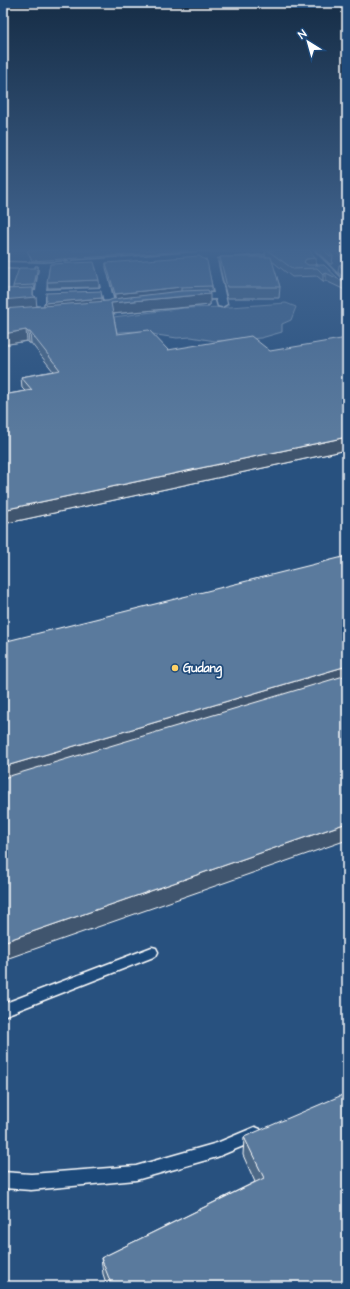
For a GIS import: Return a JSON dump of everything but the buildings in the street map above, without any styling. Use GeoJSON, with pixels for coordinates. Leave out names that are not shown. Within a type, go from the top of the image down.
{"type":"FeatureCollection","features":[{"type":"Feature","properties":{"kind":"lane"},"geometry":{"type":"LineString","coordinates":[[3,1010],[152,952]]}},
{"type":"Feature","properties":{"kind":"lane"},"geometry":{"type":"LineString","coordinates":[[3,1180],[31,1182],[136,1173],[217,1150],[268,1129]]}},
{"type":"Feature","properties":{"kind":"shaded area"},"geometry":{"type":"Polygon","coordinates":[[[167,310],[295,310],[291,320],[282,324],[282,332],[261,338],[215,341],[191,337],[177,338],[141,331],[99,333],[82,321],[167,310]]]}},
{"type":"Feature","properties":{"kind":"place","name":"Gudang"},"geometry":{"type":"Point","coordinates":[175,668]}}]}
